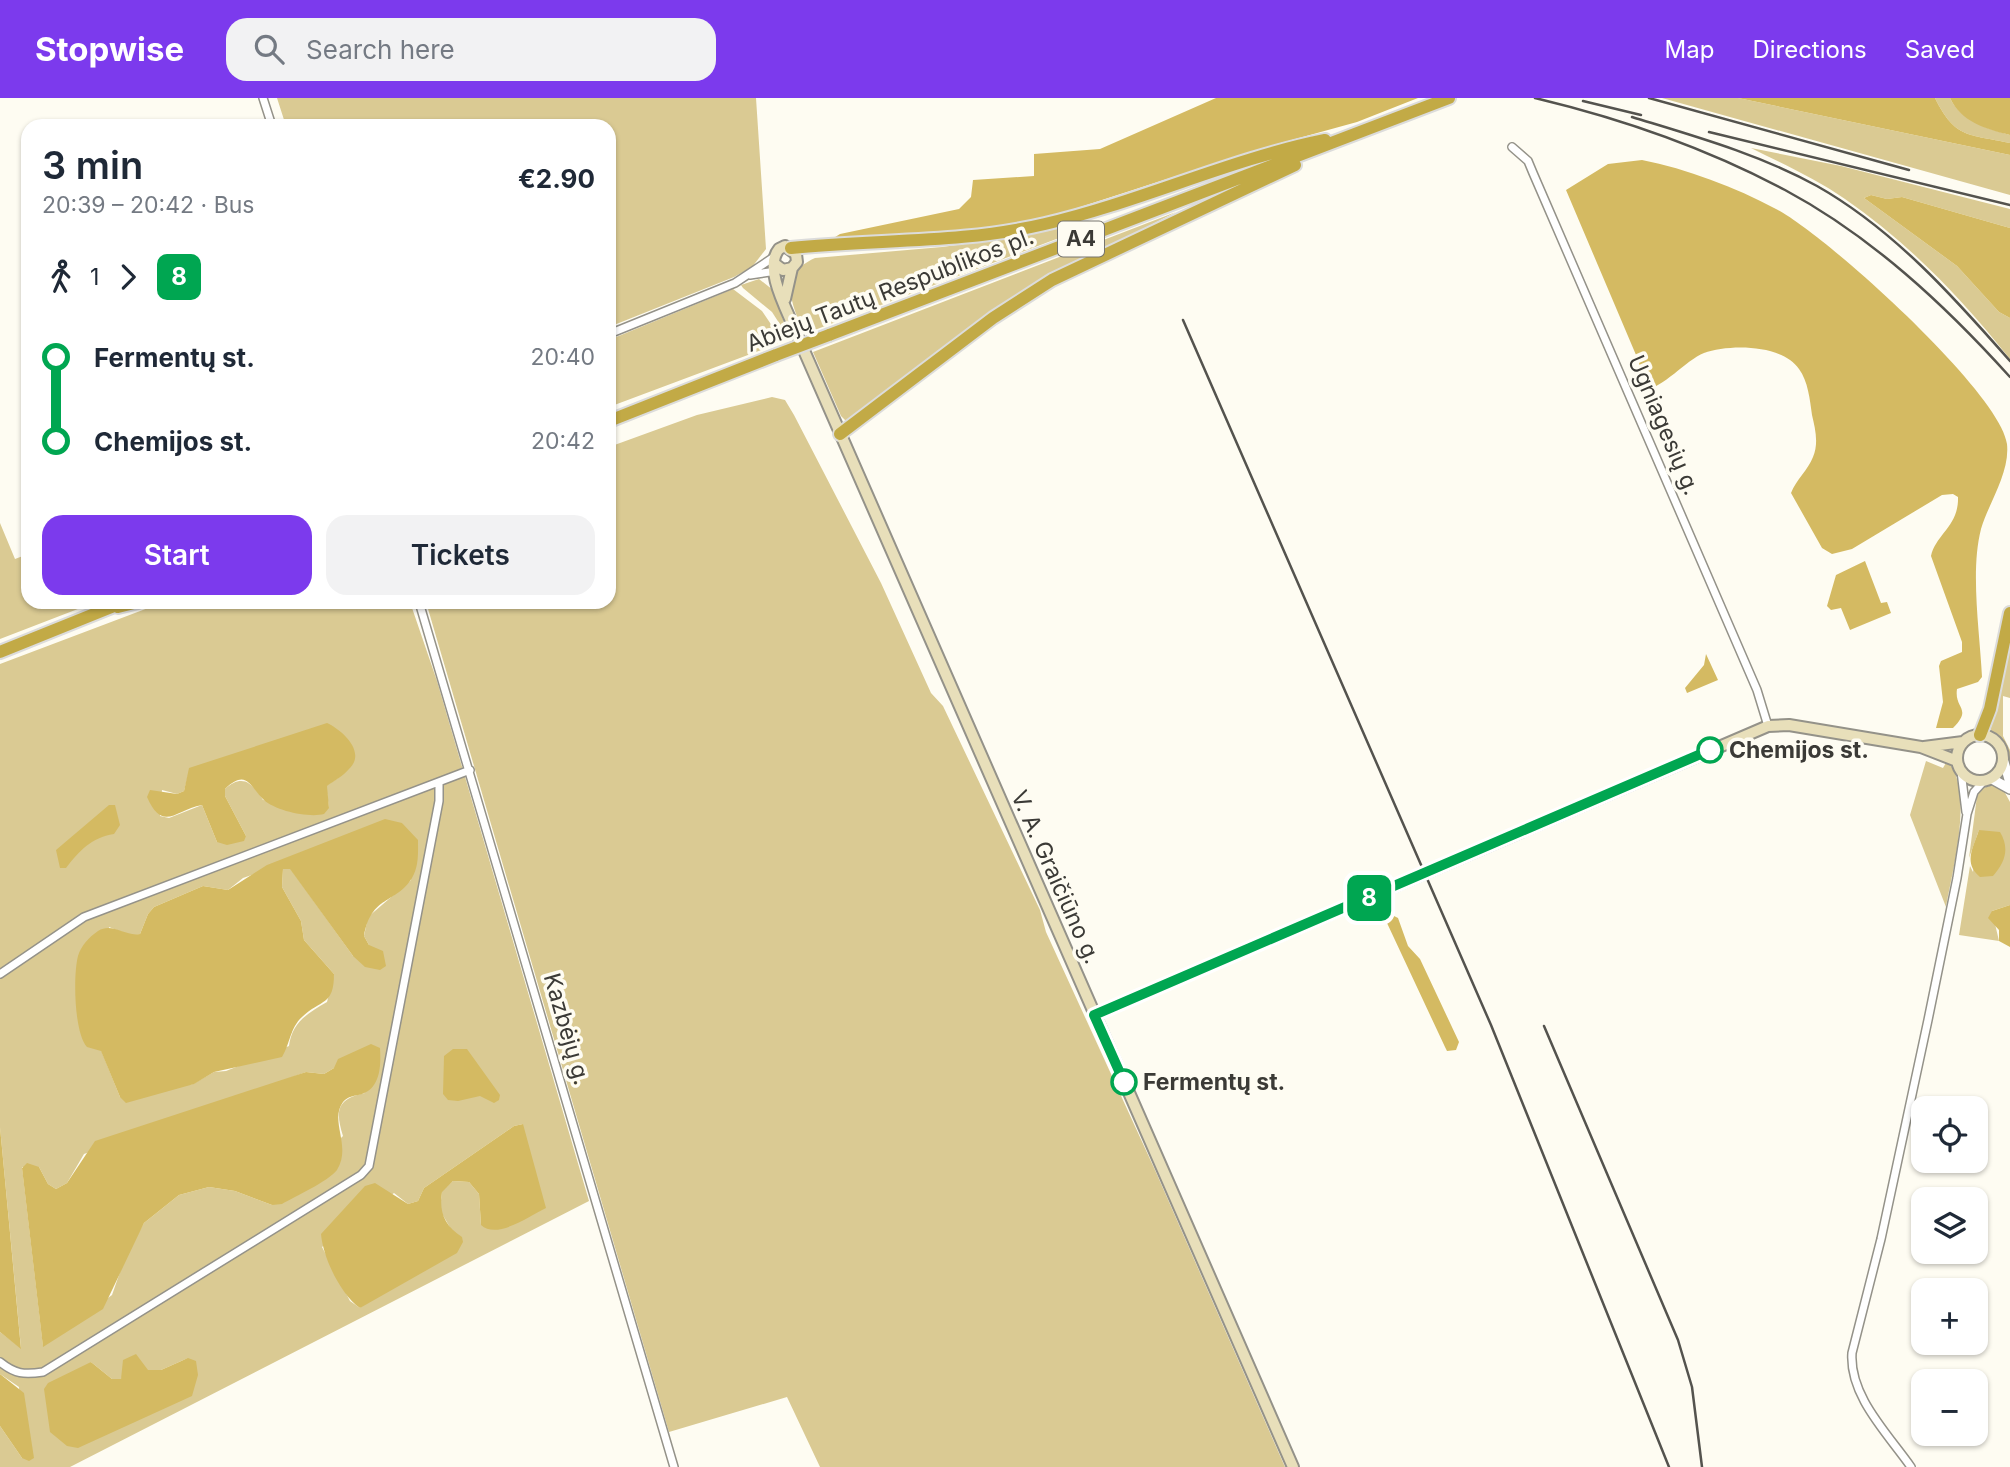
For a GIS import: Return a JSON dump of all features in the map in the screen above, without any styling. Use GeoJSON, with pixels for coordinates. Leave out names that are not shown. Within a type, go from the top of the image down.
{"type":"FeatureCollection","features":[{"type":"Feature","properties":{"kind":"highway","name":"Abiejų Tautų Respublikos pl."},"geometry":{"type":"LineString","coordinates":[[616,416],[1449,98]]}},
{"type":"Feature","properties":{"kind":"highway"},"geometry":{"type":"LineString","coordinates":[[791,248],[937,241],[1014,231],[1071,217],[1293,147],[1357,134]]}},
{"type":"Feature","properties":{"kind":"highway"},"geometry":{"type":"LineString","coordinates":[[840,434],[993,318],[1052,280],[1275,175],[1334,143]]}},
{"type":"Feature","properties":{"kind":"highway"},"geometry":{"type":"LineString","coordinates":[[0,652],[111,609]]}},
{"type":"Feature","properties":{"kind":"highway"},"geometry":{"type":"LineString","coordinates":[[1980,735],[1990,709],[2010,613]]}},
{"type":"Feature","properties":{"kind":"main road"},"geometry":{"type":"LineString","coordinates":[[780,266],[797,258],[791,248],[779,248],[780,266],[785,302]]}},
{"type":"Feature","properties":{"kind":"main road","name":"V. A. Graičiūno g."},"geometry":{"type":"LineString","coordinates":[[780,266],[785,302],[840,434],[1293,1467]]}},
{"type":"Feature","properties":{"kind":"main road"},"geometry":{"type":"LineString","coordinates":[[1094,1015],[1768,726],[1789,725],[1921,747],[1964,742],[1980,735],[1998,743],[2004,762],[2000,772],[1988,780],[1971,780],[1959,766],[1921,747]]}},
{"type":"Feature","properties":{"kind":"main road"},"geometry":{"type":"LineString","coordinates":[[1959,766],[1964,742]]}},
{"type":"Feature","properties":{"kind":"street"},"geometry":{"type":"LineString","coordinates":[[263,98],[270,119]]}},
{"type":"Feature","properties":{"kind":"street","name":"Ugniagesių g."},"geometry":{"type":"LineString","coordinates":[[1512,147],[1528,161],[1751,676],[1768,726]]}},
{"type":"Feature","properties":{"kind":"street"},"geometry":{"type":"LineString","coordinates":[[616,331],[749,275],[780,266]]}},
{"type":"Feature","properties":{"kind":"street"},"geometry":{"type":"LineString","coordinates":[[749,275],[780,266]]}},
{"type":"Feature","properties":{"kind":"street","name":"Kazbėjų g."},"geometry":{"type":"LineString","coordinates":[[421,609],[674,1467]]}},
{"type":"Feature","properties":{"kind":"street"},"geometry":{"type":"LineString","coordinates":[[2004,762],[2010,783]]}},
{"type":"Feature","properties":{"kind":"street"},"geometry":{"type":"LineString","coordinates":[[1959,766],[1967,814]]}},
{"type":"Feature","properties":{"kind":"street"},"geometry":{"type":"LineString","coordinates":[[0,974],[84,917],[470,770]]}},
{"type":"Feature","properties":{"kind":"street"},"geometry":{"type":"LineString","coordinates":[[1911,1467],[1859,1391],[1851,1373],[1852,1353],[1881,1239],[1925,1033],[1957,878],[1967,814],[1974,793],[1988,780],[2010,789]]}},
{"type":"Feature","properties":{"kind":"street"},"geometry":{"type":"LineString","coordinates":[[0,1362],[12,1371],[25,1375],[43,1372],[361,1175],[369,1166],[439,801],[439,783]]}},
{"type":"Feature","properties":{"kind":"shaded area"},"geometry":{"type":"Polygon","coordinates":[[[277,98],[756,98],[766,249],[752,267],[734,277],[616,324],[616,119],[284,119],[277,98]]]}},
{"type":"Feature","properties":{"kind":"shaded area"},"geometry":{"type":"Polygon","coordinates":[[[1216,98],[1418,98],[1357,122],[1263,148],[1040,220],[937,237],[832,239],[840,234],[959,209],[971,197],[973,180],[1034,176],[1034,154],[1100,149],[1216,98]]]}},
{"type":"Feature","properties":{"kind":"shaded area"},"geometry":{"type":"Polygon","coordinates":[[[1662,98],[1738,98],[2010,155],[2010,195],[1662,98]]]}},
{"type":"Feature","properties":{"kind":"shaded area"},"geometry":{"type":"Polygon","coordinates":[[[1738,98],[1935,98],[1949,121],[1957,128],[1974,136],[2010,143],[2010,155],[1738,98]]]}},
{"type":"Feature","properties":{"kind":"shaded area"},"geometry":{"type":"Polygon","coordinates":[[[1935,98],[1950,98],[1968,118],[2010,135],[2010,143],[1974,136],[1957,128],[1949,121],[1935,98]]]}},
{"type":"Feature","properties":{"kind":"shaded area"},"geometry":{"type":"Polygon","coordinates":[[[1950,98],[2010,98],[2010,135],[1967,119],[1950,98]]]}},
{"type":"Feature","properties":{"kind":"shaded area"},"geometry":{"type":"Polygon","coordinates":[[[1751,148],[1841,166],[2010,209],[2010,228],[1902,197],[1887,199],[1871,195],[1864,198],[1957,266],[1999,312],[2010,318],[2010,359],[1934,273],[1869,216],[1834,192],[1751,148]]]}},
{"type":"Feature","properties":{"kind":"shaded area"},"geometry":{"type":"Polygon","coordinates":[[[1642,160],[1676,168],[1727,186],[1776,209],[1800,224],[1908,317],[1975,389],[1997,420],[2007,444],[2007,455],[2002,477],[1981,529],[1976,564],[1982,677],[1978,682],[1957,689],[1962,716],[1953,728],[1936,728],[1943,702],[1939,666],[1941,661],[1962,652],[1962,642],[1931,556],[1955,515],[1958,497],[1953,494],[1942,495],[1852,549],[1832,554],[1822,548],[1791,493],[1811,462],[1816,441],[1807,385],[1799,369],[1791,361],[1754,348],[1715,350],[1704,353],[1659,384],[1646,389],[1641,380],[1639,362],[1566,190],[1608,164],[1642,160]]]}},
{"type":"Feature","properties":{"kind":"shaded area"},"geometry":{"type":"Polygon","coordinates":[[[1871,195],[1887,199],[1902,197],[2010,228],[2010,318],[1999,312],[1957,266],[1864,198],[1871,195]]]}},
{"type":"Feature","properties":{"kind":"shaded area"},"geometry":{"type":"Polygon","coordinates":[[[1176,212],[1019,293],[855,420],[845,420],[841,416],[813,352],[1176,212]]]}},
{"type":"Feature","properties":{"kind":"shaded area"},"geometry":{"type":"Polygon","coordinates":[[[1064,226],[1067,235],[804,334],[795,312],[792,282],[803,265],[815,258],[942,247],[1002,239],[1064,226]]]}},
{"type":"Feature","properties":{"kind":"shaded area"},"geometry":{"type":"Polygon","coordinates":[[[759,279],[773,290],[790,340],[772,312],[741,285],[759,279]]]}},
{"type":"Feature","properties":{"kind":"shaded area"},"geometry":{"type":"Polygon","coordinates":[[[733,289],[762,311],[783,342],[616,404],[616,337],[733,289]]]}},
{"type":"Feature","properties":{"kind":"shaded area"},"geometry":{"type":"Polygon","coordinates":[[[772,397],[785,400],[794,415],[881,583],[931,693],[943,706],[1040,910],[1046,932],[1155,1170],[1285,1467],[820,1467],[787,1397],[669,1432],[428,609],[616,609],[616,444],[697,415],[772,397]]]}},
{"type":"Feature","properties":{"kind":"shaded area"},"geometry":{"type":"Polygon","coordinates":[[[0,523],[15,559],[21,557],[21,609],[78,609],[0,639],[0,523]]]}},
{"type":"Feature","properties":{"kind":"shaded area"},"geometry":{"type":"Polygon","coordinates":[[[1865,561],[1881,603],[1887,602],[1891,613],[1850,630],[1841,608],[1831,610],[1827,606],[1836,575],[1865,561]]]}},
{"type":"Feature","properties":{"kind":"shaded area"},"geometry":{"type":"Polygon","coordinates":[[[145,609],[412,609],[437,681],[589,1201],[70,1467],[0,1467],[0,1426],[22,1458],[19,1387],[0,1374],[0,1332],[21,1348],[0,1127],[0,664],[145,609]],[[190,768],[184,791],[177,794],[162,790],[160,816],[169,818],[202,805],[217,842],[246,836],[225,796],[225,789],[231,784],[247,782],[263,800],[329,808],[326,786],[338,778],[190,768]],[[402,823],[243,878],[228,890],[203,886],[154,907],[148,914],[140,934],[132,936],[109,927],[97,1048],[101,1050],[120,1097],[193,1084],[214,1072],[226,1071],[289,1046],[297,1024],[307,1014],[327,1002],[334,974],[304,940],[301,921],[282,887],[283,869],[290,868],[353,956],[369,945],[364,936],[368,917],[411,880],[402,823]],[[334,1068],[324,1074],[306,1072],[84,1154],[67,1183],[56,1189],[48,1184],[39,1167],[22,1167],[43,1346],[112,1295],[125,1258],[144,1223],[179,1195],[209,1187],[235,1191],[272,1205],[343,1136],[339,1119],[340,1107],[349,1099],[365,1093],[334,1068]],[[523,1124],[514,1126],[424,1188],[418,1201],[408,1204],[394,1193],[322,1247],[350,1301],[360,1308],[452,1231],[440,1210],[442,1191],[453,1181],[469,1182],[479,1194],[481,1225],[523,1124]],[[188,1358],[161,1370],[124,1373],[121,1379],[112,1379],[91,1362],[51,1432],[188,1358]]]}},
{"type":"Feature","properties":{"kind":"shaded area"},"geometry":{"type":"Polygon","coordinates":[[[2010,635],[2010,698],[2003,696],[2003,736],[2010,750],[2010,771],[2004,742],[1990,732],[2010,635]]]}},
{"type":"Feature","properties":{"kind":"shaded area"},"geometry":{"type":"Polygon","coordinates":[[[1706,654],[1718,680],[1687,693],[1685,688],[1704,665],[1706,654]]]}},
{"type":"Feature","properties":{"kind":"shaded area"},"geometry":{"type":"Polygon","coordinates":[[[327,723],[345,736],[354,749],[355,756],[349,769],[327,786],[329,808],[324,814],[302,814],[276,807],[264,800],[248,782],[238,780],[225,789],[225,796],[246,836],[244,841],[227,845],[217,842],[202,805],[164,817],[153,808],[147,797],[150,790],[177,794],[184,791],[189,768],[327,723]]]}},
{"type":"Feature","properties":{"kind":"shaded area"},"geometry":{"type":"Polygon","coordinates":[[[1926,761],[1943,768],[1947,761],[1955,774],[1960,791],[1959,831],[1946,907],[1910,815],[1926,761]]]}},
{"type":"Feature","properties":{"kind":"shaded area"},"geometry":{"type":"Polygon","coordinates":[[[1993,785],[2004,791],[2010,802],[2010,905],[1992,911],[1999,941],[1959,935],[1970,866],[1973,872],[1979,830],[1969,858],[1977,796],[1983,788],[1993,785]]]}},
{"type":"Feature","properties":{"kind":"shaded area"},"geometry":{"type":"Polygon","coordinates":[[[109,805],[115,805],[120,825],[114,834],[92,842],[81,850],[66,868],[60,868],[56,850],[109,805]]]}},
{"type":"Feature","properties":{"kind":"shaded area"},"geometry":{"type":"Polygon","coordinates":[[[385,819],[402,823],[418,840],[417,864],[412,878],[399,892],[378,906],[367,923],[364,936],[369,945],[383,951],[386,966],[380,970],[365,967],[353,956],[290,869],[283,869],[282,887],[301,921],[304,940],[334,974],[329,997],[298,1021],[282,1057],[214,1072],[194,1084],[126,1103],[120,1097],[101,1051],[87,1047],[79,1030],[75,989],[76,965],[83,945],[103,929],[140,934],[148,914],[154,907],[203,886],[228,890],[267,865],[385,819]]]}},
{"type":"Feature","properties":{"kind":"shaded area"},"geometry":{"type":"Polygon","coordinates":[[[1979,830],[2000,832],[2005,844],[2001,866],[1993,876],[1980,877],[1972,866],[1972,849],[1979,830]]]}},
{"type":"Feature","properties":{"kind":"shaded area"},"geometry":{"type":"Polygon","coordinates":[[[2010,905],[2010,947],[1999,941],[1999,930],[1988,918],[1992,911],[2010,905]]]}},
{"type":"Feature","properties":{"kind":"shaded area"},"geometry":{"type":"Polygon","coordinates":[[[1390,914],[1398,918],[1408,946],[1420,959],[1459,1042],[1456,1050],[1447,1051],[1445,1047],[1387,923],[1390,914]]]}},
{"type":"Feature","properties":{"kind":"shaded area"},"geometry":{"type":"Polygon","coordinates":[[[371,1044],[380,1048],[378,1075],[373,1087],[347,1099],[339,1109],[342,1152],[341,1161],[333,1174],[282,1204],[272,1205],[235,1191],[209,1187],[179,1195],[144,1223],[103,1309],[43,1347],[22,1168],[27,1163],[39,1167],[48,1184],[56,1189],[67,1183],[95,1141],[306,1072],[324,1074],[334,1068],[338,1059],[371,1044]]]}},
{"type":"Feature","properties":{"kind":"shaded area"},"geometry":{"type":"Polygon","coordinates":[[[453,1049],[467,1049],[500,1095],[499,1100],[494,1103],[480,1096],[458,1101],[448,1100],[443,1094],[444,1056],[453,1049]]]}},
{"type":"Feature","properties":{"kind":"shaded area"},"geometry":{"type":"Polygon","coordinates":[[[523,1124],[546,1208],[513,1225],[496,1230],[488,1229],[481,1225],[479,1194],[469,1182],[453,1181],[442,1192],[441,1206],[447,1223],[462,1237],[463,1242],[457,1253],[360,1308],[353,1302],[334,1275],[325,1254],[321,1234],[365,1186],[375,1183],[408,1204],[418,1201],[424,1188],[514,1126],[523,1124]]]}},
{"type":"Feature","properties":{"kind":"shaded area"},"geometry":{"type":"Polygon","coordinates":[[[0,1127],[21,1349],[0,1332],[0,1127]]]}},
{"type":"Feature","properties":{"kind":"shaded area"},"geometry":{"type":"Polygon","coordinates":[[[136,1354],[148,1370],[161,1370],[188,1358],[196,1361],[198,1375],[192,1396],[78,1448],[67,1446],[50,1432],[44,1389],[48,1383],[91,1362],[112,1379],[121,1379],[123,1360],[136,1354]]]}},
{"type":"Feature","properties":{"kind":"shaded area"},"geometry":{"type":"Polygon","coordinates":[[[0,1374],[24,1393],[34,1458],[29,1461],[22,1458],[0,1426],[0,1374]]]}},
{"type":"Feature","properties":{"kind":"railway"},"geometry":{"type":"LineString","coordinates":[[1535,98],[1631,125],[1694,148],[1756,175],[1817,208],[1877,250],[1933,298],[2010,377]]}},
{"type":"Feature","properties":{"kind":"railway"},"geometry":{"type":"LineString","coordinates":[[1649,98],[1909,170]]}},
{"type":"Feature","properties":{"kind":"railway"},"geometry":{"type":"LineString","coordinates":[[1583,101],[1641,115]]}},
{"type":"Feature","properties":{"kind":"railway"},"geometry":{"type":"LineString","coordinates":[[1632,117],[1772,164],[1845,203],[1921,265],[2010,361]]}},
{"type":"Feature","properties":{"kind":"railway"},"geometry":{"type":"LineString","coordinates":[[1709,132],[2010,205]]}},
{"type":"Feature","properties":{"kind":"railway"},"geometry":{"type":"LineString","coordinates":[[1183,320],[1491,1025],[1669,1467]]}},
{"type":"Feature","properties":{"kind":"railway"},"geometry":{"type":"LineString","coordinates":[[1544,1026],[1678,1340],[1692,1387],[1702,1467]]}},
{"type":"Feature","properties":{"kind":"bus line","name":"8"},"geometry":{"type":"LineString","coordinates":[[1124,1082],[1094,1015],[1710,750]]}},
{"type":"Feature","properties":{"kind":"place","name":"Chemijos st."},"geometry":{"type":"Point","coordinates":[1710,750]}},
{"type":"Feature","properties":{"kind":"place","name":"Fermentų st."},"geometry":{"type":"Point","coordinates":[1124,1082]}}]}
